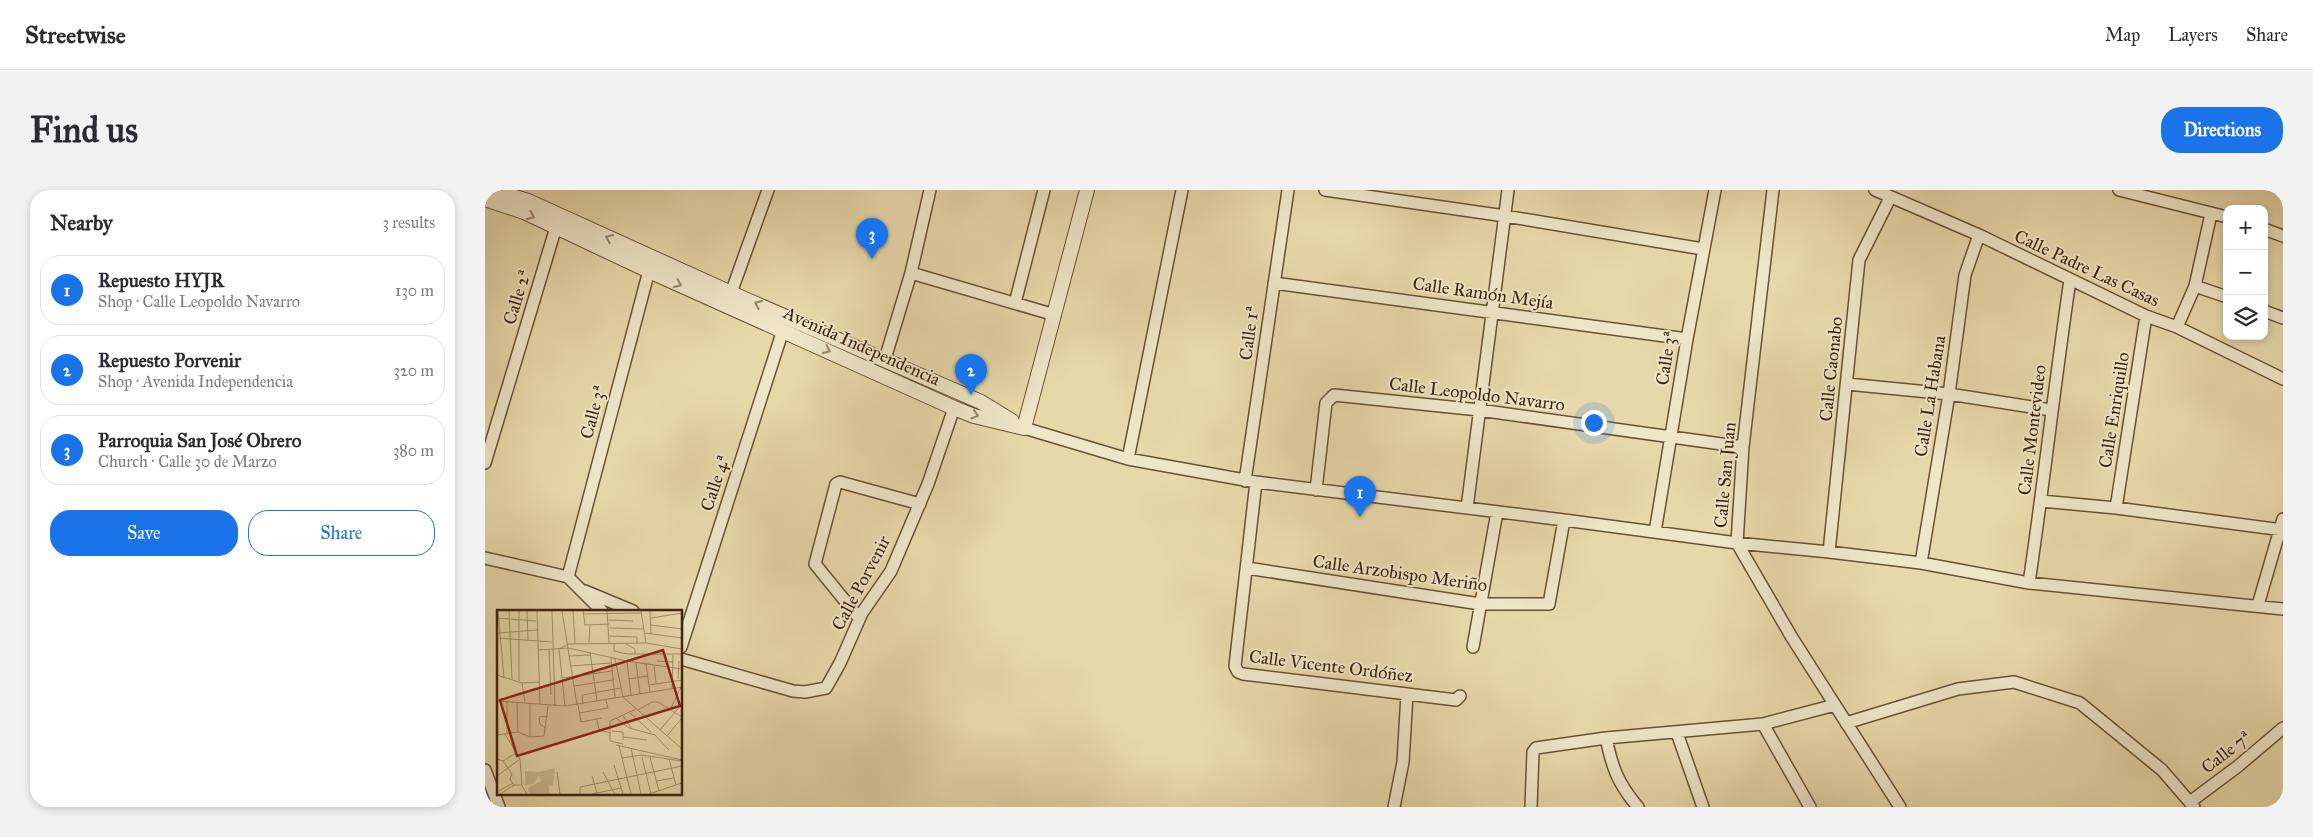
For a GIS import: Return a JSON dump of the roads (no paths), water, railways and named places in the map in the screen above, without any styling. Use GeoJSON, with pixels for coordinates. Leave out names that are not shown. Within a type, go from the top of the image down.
{"type":"FeatureCollection","features":[{"type":"Feature","properties":{"kind":"street","name":"Avenida Independencia"},"geometry":{"type":"LineString","coordinates":[[493,190],[527,201],[731,293],[981,402],[1024,428]]}},
{"type":"Feature","properties":{"kind":"street"},"geometry":{"type":"LineString","coordinates":[[731,293],[767,190]]}},
{"type":"Feature","properties":{"kind":"street"},"geometry":{"type":"LineString","coordinates":[[885,359],[911,273],[931,190]]}},
{"type":"Feature","properties":{"kind":"street"},"geometry":{"type":"LineString","coordinates":[[1015,303],[1044,190]]}},
{"type":"Feature","properties":{"kind":"street"},"geometry":{"type":"LineString","coordinates":[[1087,190],[1024,428],[1128,459],[1251,481],[1564,520],[1737,544],[1921,563],[2029,583],[2283,609]]}},
{"type":"Feature","properties":{"kind":"street"},"geometry":{"type":"LineString","coordinates":[[1128,459],[1182,190]]}},
{"type":"Feature","properties":{"kind":"street","name":"Calle 1ª"},"geometry":{"type":"LineString","coordinates":[[1251,481],[1274,283],[1288,190]]}},
{"type":"Feature","properties":{"kind":"street"},"geometry":{"type":"LineString","coordinates":[[1325,190],[1505,216],[1703,249]]}},
{"type":"Feature","properties":{"kind":"street"},"geometry":{"type":"LineString","coordinates":[[1467,508],[1508,190]]}},
{"type":"Feature","properties":{"kind":"street","name":"Calle 3ª"},"geometry":{"type":"LineString","coordinates":[[1655,532],[1687,338],[1715,190]]}},
{"type":"Feature","properties":{"kind":"street","name":"Calle San Juan"},"geometry":{"type":"LineString","coordinates":[[1773,190],[1743,447],[1737,544],[1846,724],[1900,807]]}},
{"type":"Feature","properties":{"kind":"street","name":"Calle Padre Las Casas"},"geometry":{"type":"LineString","coordinates":[[1875,190],[1979,235],[2070,280],[2146,316],[2177,327],[2283,379]]}},
{"type":"Feature","properties":{"kind":"street"},"geometry":{"type":"LineString","coordinates":[[2119,190],[2223,216]]}},
{"type":"Feature","properties":{"kind":"street","name":"Calle Caonabo"},"geometry":{"type":"LineString","coordinates":[[1829,552],[1859,260],[1890,198]]}},
{"type":"Feature","properties":{"kind":"street","name":"Avenida Independencia"},"geometry":{"type":"LineString","coordinates":[[485,199],[524,212],[649,271],[954,408],[974,416],[1024,428]]}},
{"type":"Feature","properties":{"kind":"street"},"geometry":{"type":"LineString","coordinates":[[2177,327],[2195,286],[2211,214]]}},
{"type":"Feature","properties":{"kind":"street","name":"Calle 2ª"},"geometry":{"type":"LineString","coordinates":[[485,463],[556,227]]}},
{"type":"Feature","properties":{"kind":"street"},"geometry":{"type":"LineString","coordinates":[[2268,230],[2283,236]]}},
{"type":"Feature","properties":{"kind":"street","name":"Calle La Habana"},"geometry":{"type":"LineString","coordinates":[[1921,563],[1949,394],[1965,275],[1979,235]]}},
{"type":"Feature","properties":{"kind":"street","name":"Calle 3ª"},"geometry":{"type":"LineString","coordinates":[[568,576],[653,257]]}},
{"type":"Feature","properties":{"kind":"street"},"geometry":{"type":"LineString","coordinates":[[911,273],[1055,315]]}},
{"type":"Feature","properties":{"kind":"street","name":"Calle Montevideo"},"geometry":{"type":"LineString","coordinates":[[2029,583],[2070,280]]}},
{"type":"Feature","properties":{"kind":"street","name":"Calle Ramón Mejía"},"geometry":{"type":"LineString","coordinates":[[1274,283],[1687,338]]}},
{"type":"Feature","properties":{"kind":"street"},"geometry":{"type":"LineString","coordinates":[[2195,286],[2223,296]]}},
{"type":"Feature","properties":{"kind":"street"},"geometry":{"type":"LineString","coordinates":[[2268,312],[2283,318]]}},
{"type":"Feature","properties":{"kind":"street","name":"Calle Enriquillo"},"geometry":{"type":"LineString","coordinates":[[2116,508],[2146,316]]}},
{"type":"Feature","properties":{"kind":"street","name":"Calle 4ª"},"geometry":{"type":"LineString","coordinates":[[683,636],[686,620],[783,330]]}},
{"type":"Feature","properties":{"kind":"street"},"geometry":{"type":"LineString","coordinates":[[1847,384],[1949,394],[2051,410]]}},
{"type":"Feature","properties":{"kind":"street","name":"Calle Leopoldo Navarro"},"geometry":{"type":"LineString","coordinates":[[1316,490],[1326,402],[1334,396],[1479,410],[1671,435],[1743,447]]}},
{"type":"Feature","properties":{"kind":"street","name":"Calle Porvenir"},"geometry":{"type":"LineString","coordinates":[[683,661],[793,691],[821,690],[830,683],[867,603],[889,574],[920,504],[954,408]]}},
{"type":"Feature","properties":{"kind":"street","name":"Calle Vicente Ordóñez"},"geometry":{"type":"LineString","coordinates":[[1251,481],[1247,568],[1235,666],[1238,672],[1456,700],[1461,696]]}},
{"type":"Feature","properties":{"kind":"street"},"geometry":{"type":"LineString","coordinates":[[859,618],[815,564],[835,484],[840,482],[920,504]]}},
{"type":"Feature","properties":{"kind":"street"},"geometry":{"type":"LineString","coordinates":[[2041,501],[2282,526],[2258,605]]}},
{"type":"Feature","properties":{"kind":"street"},"geometry":{"type":"LineString","coordinates":[[1473,647],[1497,512]]}},
{"type":"Feature","properties":{"kind":"street","name":"Calle Arzobispo Meriño"},"geometry":{"type":"LineString","coordinates":[[1247,568],[1480,604],[1549,604],[1564,520]]}},
{"type":"Feature","properties":{"kind":"street"},"geometry":{"type":"LineString","coordinates":[[485,558],[568,576],[601,610]]}},
{"type":"Feature","properties":{"kind":"street"},"geometry":{"type":"LineString","coordinates":[[579,588],[631,610]]}},
{"type":"Feature","properties":{"kind":"street"},"geometry":{"type":"LineString","coordinates":[[1846,724],[1958,689],[2014,682],[2080,704],[2162,770],[2192,804]]}},
{"type":"Feature","properties":{"kind":"street"},"geometry":{"type":"LineString","coordinates":[[1394,807],[1403,762],[1407,694]]}},
{"type":"Feature","properties":{"kind":"street"},"geometry":{"type":"LineString","coordinates":[[1531,807],[1534,750],[1606,738],[1763,724],[1835,705]]}},
{"type":"Feature","properties":{"kind":"street"},"geometry":{"type":"LineString","coordinates":[[1763,724],[1810,807]]}},
{"type":"Feature","properties":{"kind":"street","name":"Calle 7ª"},"geometry":{"type":"LineString","coordinates":[[2192,804],[2283,728]]}},
{"type":"Feature","properties":{"kind":"street"},"geometry":{"type":"LineString","coordinates":[[1677,732],[1703,807]]}},
{"type":"Feature","properties":{"kind":"street"},"geometry":{"type":"LineString","coordinates":[[1606,738],[1612,765],[1619,782],[1638,807]]}},
{"type":"Feature","properties":{"kind":"street"},"geometry":{"type":"LineString","coordinates":[[486,774],[499,807]]}},
{"type":"Feature","properties":{"kind":"place","name":"Parroquia San José Obrero"},"geometry":{"type":"Point","coordinates":[872,259]}},
{"type":"Feature","properties":{"kind":"place","name":"Repuesto Porvenir"},"geometry":{"type":"Point","coordinates":[971,395]}},
{"type":"Feature","properties":{"kind":"place","name":"Repuesto HYJR"},"geometry":{"type":"Point","coordinates":[1360,517]}}]}
